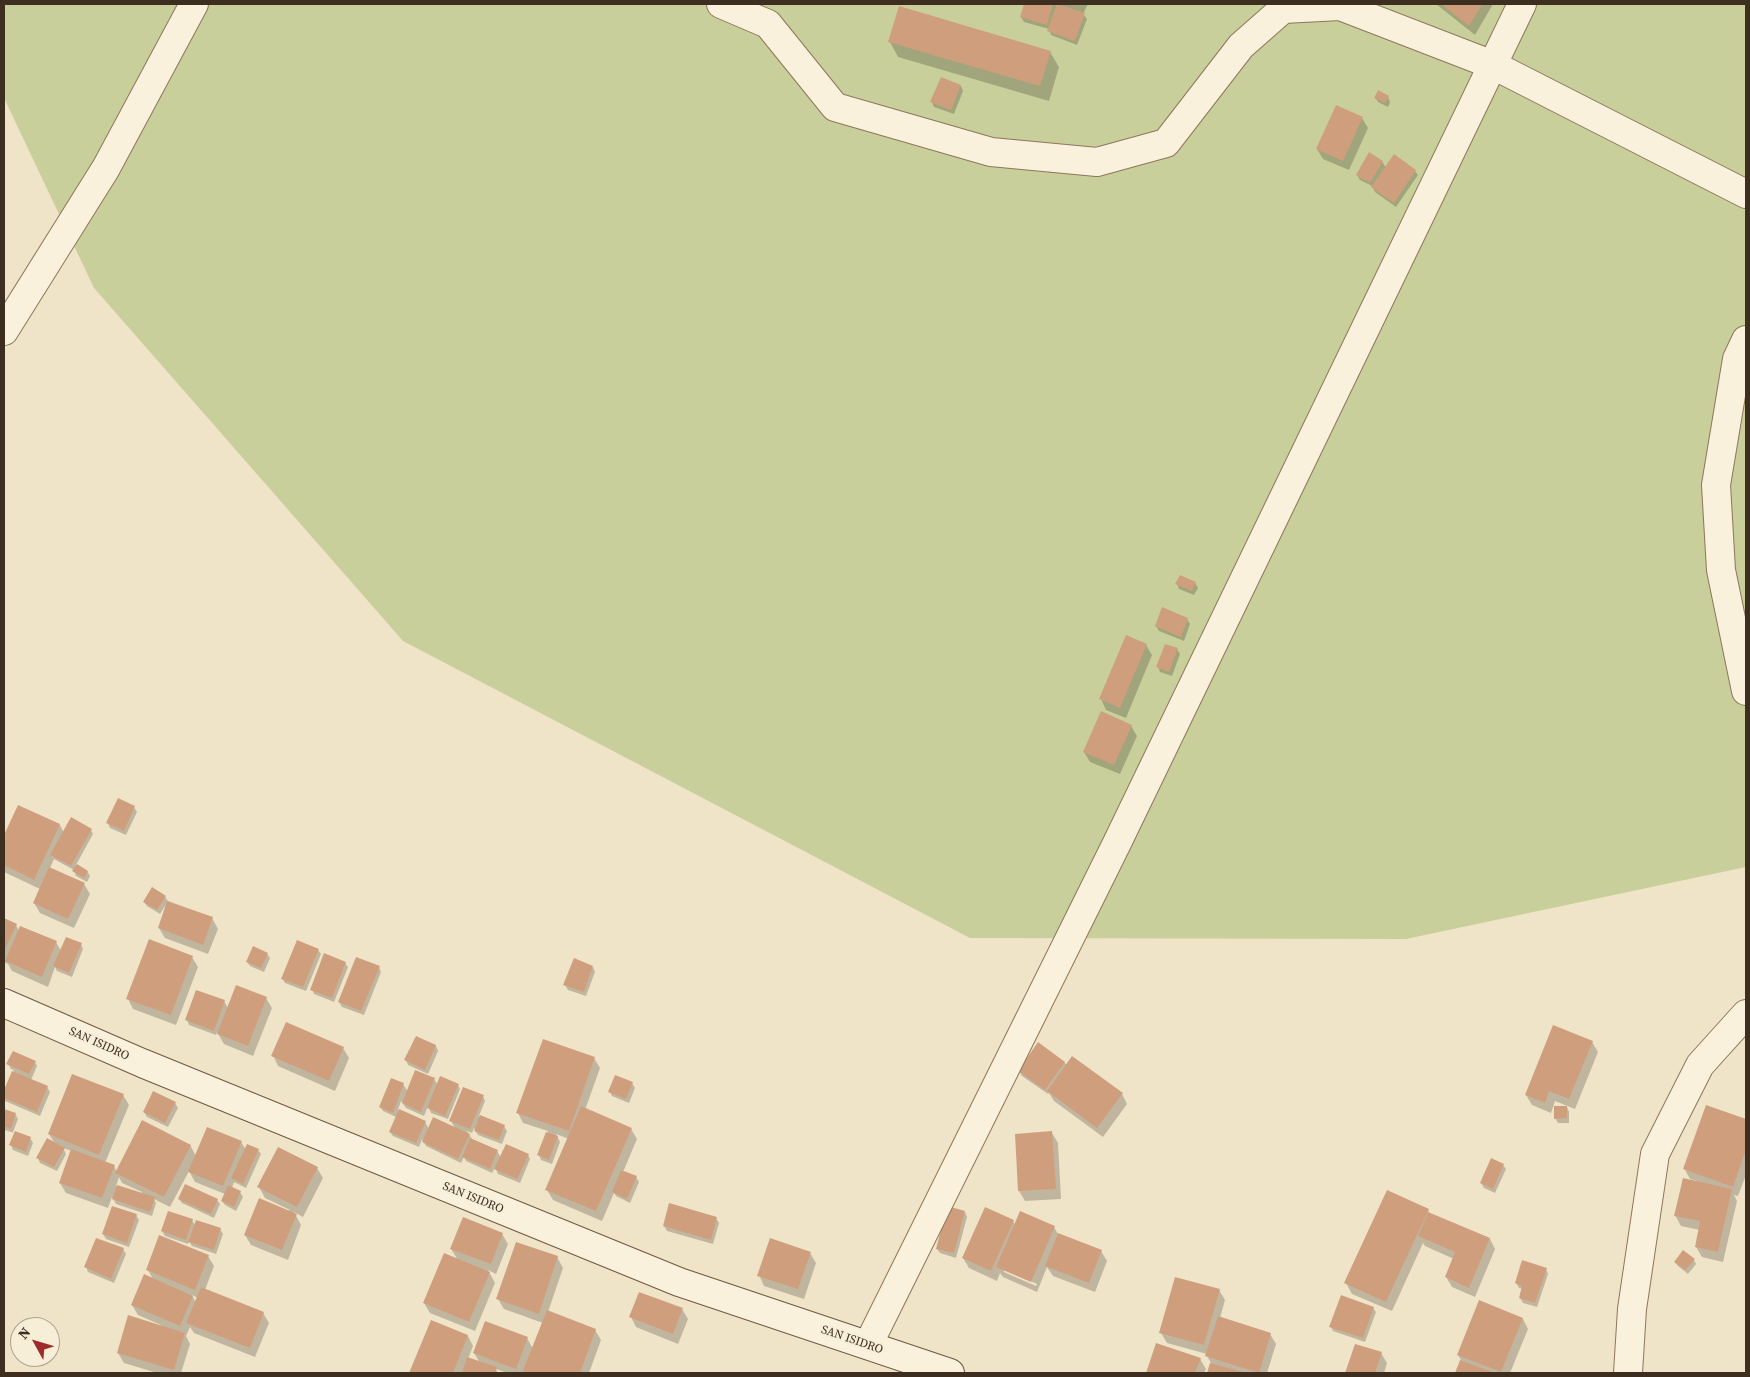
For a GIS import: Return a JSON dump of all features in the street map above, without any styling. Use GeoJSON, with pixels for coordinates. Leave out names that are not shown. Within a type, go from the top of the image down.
{"type":"FeatureCollection","features":[{"type":"Feature","properties":{"kind":"street"},"geometry":{"type":"LineString","coordinates":[[4,331],[106,168],[194,4]]}},
{"type":"Feature","properties":{"kind":"street"},"geometry":{"type":"LineString","coordinates":[[721,4],[768,24],[835,108],[991,152],[1097,162],[1166,143],[1241,46],[1283,9],[1340,6],[1493,65],[1746,194]]}},
{"type":"Feature","properties":{"kind":"street"},"geometry":{"type":"LineString","coordinates":[[868,1345],[1117,843],[1522,4]]}},
{"type":"Feature","properties":{"kind":"street"},"geometry":{"type":"LineString","coordinates":[[1746,340],[1738,359],[1716,485],[1721,570],[1746,691]]}},
{"type":"Feature","properties":{"kind":"street","name":"SAN ISIDRO"},"geometry":{"type":"LineString","coordinates":[[4,1002],[142,1063],[679,1282],[950,1373]]}},
{"type":"Feature","properties":{"kind":"street"},"geometry":{"type":"LineString","coordinates":[[1628,1373],[1632,1309],[1655,1154],[1700,1065],[1746,1014]]}},
{"type":"Feature","properties":{"kind":"green space"},"geometry":{"type":"Polygon","coordinates":[[[4,4],[1746,4],[1746,867],[1406,939],[970,938],[403,641],[94,288],[4,98],[4,4]]]}},
{"type":"Feature","properties":{"kind":"building"},"geometry":{"type":"Polygon","coordinates":[[[1024,4],[1053,4],[1047,25],[1020,17],[1024,4]]]}},
{"type":"Feature","properties":{"kind":"building"},"geometry":{"type":"Polygon","coordinates":[[[1057,4],[1085,13],[1075,41],[1047,31],[1057,4]]]}},
{"type":"Feature","properties":{"kind":"building"},"geometry":{"type":"Polygon","coordinates":[[[1441,4],[1482,4],[1469,26],[1441,4]]]}},
{"type":"Feature","properties":{"kind":"building"},"geometry":{"type":"Polygon","coordinates":[[[899,6],[1051,51],[1040,86],[888,42],[899,6]]]}},
{"type":"Feature","properties":{"kind":"building"},"geometry":{"type":"Polygon","coordinates":[[[941,77],[961,85],[951,110],[930,102],[941,77]]]}},
{"type":"Feature","properties":{"kind":"building"},"geometry":{"type":"Polygon","coordinates":[[[1378,90],[1389,96],[1385,103],[1374,98],[1378,90]]]}},
{"type":"Feature","properties":{"kind":"building"},"geometry":{"type":"Polygon","coordinates":[[[1336,105],[1363,117],[1343,161],[1316,149],[1336,105]]]}},
{"type":"Feature","properties":{"kind":"building"},"geometry":{"type":"Polygon","coordinates":[[[1369,152],[1383,161],[1370,183],[1356,175],[1369,152]]]}},
{"type":"Feature","properties":{"kind":"building"},"geometry":{"type":"Polygon","coordinates":[[[1394,154],[1416,170],[1394,203],[1371,187],[1394,154]]]}},
{"type":"Feature","properties":{"kind":"building"},"geometry":{"type":"Polygon","coordinates":[[[1180,575],[1196,582],[1192,591],[1175,584],[1180,575]]]}},
{"type":"Feature","properties":{"kind":"building"},"geometry":{"type":"Polygon","coordinates":[[[1162,607],[1188,618],[1181,637],[1155,626],[1162,607]]]}},
{"type":"Feature","properties":{"kind":"building"},"geometry":{"type":"Polygon","coordinates":[[[1126,635],[1147,644],[1120,708],[1099,699],[1126,635]]]}},
{"type":"Feature","properties":{"kind":"building"},"geometry":{"type":"Polygon","coordinates":[[[1165,644],[1178,648],[1169,672],[1156,667],[1165,644]]]}},
{"type":"Feature","properties":{"kind":"building"},"geometry":{"type":"Polygon","coordinates":[[[1101,711],[1132,725],[1114,765],[1083,752],[1101,711]]]}},
{"type":"Feature","properties":{"kind":"building"},"geometry":{"type":"Polygon","coordinates":[[[118,798],[135,806],[124,831],[106,823],[118,798]]]}},
{"type":"Feature","properties":{"kind":"building"},"geometry":{"type":"Polygon","coordinates":[[[18,805],[60,824],[34,880],[4,865],[4,835],[18,805]]]}},
{"type":"Feature","properties":{"kind":"building"},"geometry":{"type":"Polygon","coordinates":[[[71,817],[92,829],[71,866],[50,855],[71,817]]]}},
{"type":"Feature","properties":{"kind":"building"},"geometry":{"type":"Polygon","coordinates":[[[77,864],[88,871],[84,878],[72,871],[77,864]]]}},
{"type":"Feature","properties":{"kind":"building"},"geometry":{"type":"Polygon","coordinates":[[[49,867],[85,883],[68,919],[33,903],[49,867]]]}},
{"type":"Feature","properties":{"kind":"building"},"geometry":{"type":"Polygon","coordinates":[[[152,887],[166,896],[157,910],[143,902],[152,887]]]}},
{"type":"Feature","properties":{"kind":"building"},"geometry":{"type":"Polygon","coordinates":[[[167,901],[213,917],[203,945],[158,928],[167,901]]]}},
{"type":"Feature","properties":{"kind":"building"},"geometry":{"type":"Polygon","coordinates":[[[4,918],[17,924],[4,951],[4,918]]]}},
{"type":"Feature","properties":{"kind":"building"},"geometry":{"type":"Polygon","coordinates":[[[20,926],[57,941],[42,977],[5,961],[20,926]]]}},
{"type":"Feature","properties":{"kind":"building"},"geometry":{"type":"Polygon","coordinates":[[[66,937],[82,943],[69,973],[53,966],[66,937]]]}},
{"type":"Feature","properties":{"kind":"building"},"geometry":{"type":"Polygon","coordinates":[[[149,939],[193,956],[171,1015],[126,999],[149,939]]]}},
{"type":"Feature","properties":{"kind":"building"},"geometry":{"type":"Polygon","coordinates":[[[297,940],[319,949],[303,987],[281,979],[297,940]]]}},
{"type":"Feature","properties":{"kind":"building"},"geometry":{"type":"Polygon","coordinates":[[[253,946],[268,953],[261,968],[246,962],[253,946]]]}},
{"type":"Feature","properties":{"kind":"building"},"geometry":{"type":"Polygon","coordinates":[[[324,953],[346,962],[332,998],[310,990],[324,953]]]}},
{"type":"Feature","properties":{"kind":"building"},"geometry":{"type":"Polygon","coordinates":[[[356,957],[380,966],[361,1011],[338,1002],[356,957]]]}},
{"type":"Feature","properties":{"kind":"building"},"geometry":{"type":"Polygon","coordinates":[[[574,958],[593,966],[584,992],[563,985],[574,958]]]}},
{"type":"Feature","properties":{"kind":"building"},"geometry":{"type":"Polygon","coordinates":[[[236,985],[267,997],[248,1046],[217,1034],[236,985]]]}},
{"type":"Feature","properties":{"kind":"building"},"geometry":{"type":"Polygon","coordinates":[[[196,990],[225,1000],[214,1031],[185,1020],[196,990]]]}},
{"type":"Feature","properties":{"kind":"building"},"geometry":{"type":"Polygon","coordinates":[[[286,1022],[344,1047],[329,1081],[271,1056],[286,1022]]]}},
{"type":"Feature","properties":{"kind":"building"},"geometry":{"type":"Polygon","coordinates":[[[1553,1025],[1593,1041],[1569,1099],[1549,1091],[1545,1103],[1525,1095],[1553,1025]]]}},
{"type":"Feature","properties":{"kind":"building"},"geometry":{"type":"Polygon","coordinates":[[[416,1036],[436,1045],[425,1070],[404,1060],[416,1036]]]}},
{"type":"Feature","properties":{"kind":"building"},"geometry":{"type":"Polygon","coordinates":[[[543,1039],[595,1057],[569,1131],[516,1113],[543,1039]]]}},
{"type":"Feature","properties":{"kind":"building"},"geometry":{"type":"Polygon","coordinates":[[[1038,1042],[1065,1062],[1045,1090],[1018,1071],[1038,1042]]]}},
{"type":"Feature","properties":{"kind":"building"},"geometry":{"type":"Polygon","coordinates":[[[13,1051],[36,1061],[29,1074],[6,1064],[13,1051]]]}},
{"type":"Feature","properties":{"kind":"building"},"geometry":{"type":"Polygon","coordinates":[[[1072,1056],[1123,1093],[1097,1128],[1047,1091],[1072,1056]]]}},
{"type":"Feature","properties":{"kind":"building"},"geometry":{"type":"Polygon","coordinates":[[[415,1070],[435,1078],[421,1112],[402,1103],[415,1070]]]}},
{"type":"Feature","properties":{"kind":"building"},"geometry":{"type":"Polygon","coordinates":[[[12,1071],[48,1086],[37,1112],[4,1098],[4,1090],[12,1071]]]}},
{"type":"Feature","properties":{"kind":"building"},"geometry":{"type":"Polygon","coordinates":[[[72,1074],[124,1094],[99,1155],[48,1134],[72,1074]]]}},
{"type":"Feature","properties":{"kind":"building"},"geometry":{"type":"Polygon","coordinates":[[[615,1075],[633,1082],[626,1099],[608,1092],[615,1075]]]}},
{"type":"Feature","properties":{"kind":"building"},"geometry":{"type":"Polygon","coordinates":[[[440,1076],[459,1084],[445,1116],[427,1108],[440,1076]]]}},
{"type":"Feature","properties":{"kind":"building"},"geometry":{"type":"Polygon","coordinates":[[[391,1078],[404,1083],[393,1113],[379,1107],[391,1078]]]}},
{"type":"Feature","properties":{"kind":"building"},"geometry":{"type":"Polygon","coordinates":[[[463,1087],[484,1095],[470,1129],[449,1121],[463,1087]]]}},
{"type":"Feature","properties":{"kind":"building"},"geometry":{"type":"Polygon","coordinates":[[[153,1091],[176,1102],[165,1123],[143,1112],[153,1091]]]}},
{"type":"Feature","properties":{"kind":"building"},"geometry":{"type":"Polygon","coordinates":[[[1706,1105],[1746,1119],[1746,1150],[1733,1187],[1683,1169],[1706,1105]]]}},
{"type":"Feature","properties":{"kind":"building"},"geometry":{"type":"Polygon","coordinates":[[[581,1106],[632,1128],[596,1211],[545,1190],[581,1106]]]}},
{"type":"Feature","properties":{"kind":"building"},"geometry":{"type":"Polygon","coordinates":[[[1554,1106],[1567,1106],[1567,1118],[1554,1119],[1554,1106]]]}},
{"type":"Feature","properties":{"kind":"building"},"geometry":{"type":"Polygon","coordinates":[[[4,1109],[16,1113],[11,1129],[4,1126],[4,1109]]]}},
{"type":"Feature","properties":{"kind":"building"},"geometry":{"type":"Polygon","coordinates":[[[399,1109],[426,1121],[416,1143],[389,1132],[399,1109]]]}},
{"type":"Feature","properties":{"kind":"building"},"geometry":{"type":"Polygon","coordinates":[[[480,1115],[505,1125],[499,1140],[474,1131],[480,1115]]]}},
{"type":"Feature","properties":{"kind":"building"},"geometry":{"type":"Polygon","coordinates":[[[433,1117],[470,1134],[458,1159],[422,1142],[433,1117]]]}},
{"type":"Feature","properties":{"kind":"building"},"geometry":{"type":"Polygon","coordinates":[[[142,1120],[191,1145],[164,1197],[115,1173],[142,1120]]]}},
{"type":"Feature","properties":{"kind":"building"},"geometry":{"type":"Polygon","coordinates":[[[207,1127],[242,1141],[223,1186],[188,1172],[207,1127]]]}},
{"type":"Feature","properties":{"kind":"building"},"geometry":{"type":"Polygon","coordinates":[[[15,1131],[31,1137],[26,1152],[9,1145],[15,1131]]]}},
{"type":"Feature","properties":{"kind":"building"},"geometry":{"type":"Polygon","coordinates":[[[1052,1131],[1056,1189],[1018,1191],[1015,1134],[1052,1131]]]}},
{"type":"Feature","properties":{"kind":"building"},"geometry":{"type":"Polygon","coordinates":[[[546,1132],[558,1136],[549,1160],[537,1155],[546,1132]]]}},
{"type":"Feature","properties":{"kind":"building"},"geometry":{"type":"Polygon","coordinates":[[[47,1138],[65,1148],[54,1167],[36,1158],[47,1138]]]}},
{"type":"Feature","properties":{"kind":"building"},"geometry":{"type":"Polygon","coordinates":[[[470,1138],[498,1150],[490,1169],[462,1157],[470,1138]]]}},
{"type":"Feature","properties":{"kind":"building"},"geometry":{"type":"Polygon","coordinates":[[[247,1144],[259,1149],[243,1184],[231,1178],[247,1144]]]}},
{"type":"Feature","properties":{"kind":"building"},"geometry":{"type":"Polygon","coordinates":[[[506,1144],[529,1154],[517,1179],[494,1169],[506,1144]]]}},
{"type":"Feature","properties":{"kind":"building"},"geometry":{"type":"Polygon","coordinates":[[[278,1147],[318,1167],[297,1207],[257,1187],[278,1147]]]}},
{"type":"Feature","properties":{"kind":"building"},"geometry":{"type":"Polygon","coordinates":[[[71,1149],[115,1165],[102,1198],[59,1183],[71,1149]]]}},
{"type":"Feature","properties":{"kind":"building"},"geometry":{"type":"Polygon","coordinates":[[[1491,1158],[1504,1164],[1493,1189],[1480,1183],[1491,1158]]]}},
{"type":"Feature","properties":{"kind":"building"},"geometry":{"type":"Polygon","coordinates":[[[621,1170],[637,1176],[627,1199],[612,1192],[621,1170]]]}},
{"type":"Feature","properties":{"kind":"building"},"geometry":{"type":"Polygon","coordinates":[[[1683,1178],[1732,1189],[1718,1252],[1695,1247],[1700,1221],[1674,1216],[1683,1178]]]}},
{"type":"Feature","properties":{"kind":"building"},"geometry":{"type":"Polygon","coordinates":[[[185,1184],[218,1199],[211,1214],[178,1199],[185,1184]]]}},
{"type":"Feature","properties":{"kind":"building"},"geometry":{"type":"Polygon","coordinates":[[[117,1185],[155,1197],[150,1212],[112,1199],[117,1185]]]}},
{"type":"Feature","properties":{"kind":"building"},"geometry":{"type":"Polygon","coordinates":[[[228,1185],[241,1191],[234,1207],[221,1201],[228,1185]]]}},
{"type":"Feature","properties":{"kind":"building"},"geometry":{"type":"Polygon","coordinates":[[[1387,1190],[1429,1209],[1386,1302],[1344,1283],[1387,1190]]]}},
{"type":"Feature","properties":{"kind":"building"},"geometry":{"type":"Polygon","coordinates":[[[259,1198],[297,1214],[282,1250],[244,1235],[259,1198]]]}},
{"type":"Feature","properties":{"kind":"building"},"geometry":{"type":"Polygon","coordinates":[[[669,1203],[717,1217],[711,1240],[663,1226],[669,1203]]]}},
{"type":"Feature","properties":{"kind":"building"},"geometry":{"type":"Polygon","coordinates":[[[112,1206],[137,1214],[127,1243],[102,1234],[112,1206]]]}},
{"type":"Feature","properties":{"kind":"building"},"geometry":{"type":"Polygon","coordinates":[[[947,1206],[965,1211],[954,1253],[936,1249],[947,1206]]]}},
{"type":"Feature","properties":{"kind":"building"},"geometry":{"type":"Polygon","coordinates":[[[985,1207],[1014,1220],[991,1271],[962,1258],[985,1207]]]}},
{"type":"Feature","properties":{"kind":"building"},"geometry":{"type":"Polygon","coordinates":[[[168,1211],[193,1219],[186,1240],[161,1231],[168,1211]]]}},
{"type":"Feature","properties":{"kind":"building"},"geometry":{"type":"Polygon","coordinates":[[[1020,1211],[1055,1226],[1031,1282],[996,1267],[1020,1211]]]}},
{"type":"Feature","properties":{"kind":"building"},"geometry":{"type":"Polygon","coordinates":[[[1428,1212],[1490,1238],[1469,1288],[1445,1277],[1455,1252],[1418,1236],[1428,1212]]]}},
{"type":"Feature","properties":{"kind":"building"},"geometry":{"type":"Polygon","coordinates":[[[463,1217],[503,1233],[491,1264],[450,1249],[463,1217]]]}},
{"type":"Feature","properties":{"kind":"building"},"geometry":{"type":"Polygon","coordinates":[[[196,1220],[221,1228],[214,1250],[188,1242],[196,1220]]]}},
{"type":"Feature","properties":{"kind":"building"},"geometry":{"type":"Polygon","coordinates":[[[1058,1233],[1102,1250],[1089,1283],[1045,1266],[1058,1233]]]}},
{"type":"Feature","properties":{"kind":"building"},"geometry":{"type":"Polygon","coordinates":[[[159,1235],[209,1255],[195,1290],[146,1270],[159,1235]]]}},
{"type":"Feature","properties":{"kind":"building"},"geometry":{"type":"Polygon","coordinates":[[[96,1238],[124,1248],[111,1279],[84,1267],[96,1238]]]}},
{"type":"Feature","properties":{"kind":"building"},"geometry":{"type":"Polygon","coordinates":[[[770,1238],[811,1252],[798,1289],[757,1276],[770,1238]]]}},
{"type":"Feature","properties":{"kind":"building"},"geometry":{"type":"Polygon","coordinates":[[[516,1242],[558,1256],[539,1314],[496,1299],[516,1242]]]}},
{"type":"Feature","properties":{"kind":"building"},"geometry":{"type":"Polygon","coordinates":[[[1683,1250],[1695,1259],[1685,1270],[1674,1262],[1683,1250]]]}},
{"type":"Feature","properties":{"kind":"building"},"geometry":{"type":"Polygon","coordinates":[[[444,1253],[490,1272],[469,1322],[423,1303],[444,1253]]]}},
{"type":"Feature","properties":{"kind":"building"},"geometry":{"type":"Polygon","coordinates":[[[1522,1260],[1547,1268],[1535,1303],[1519,1298],[1522,1286],[1515,1283],[1522,1260]]]}},
{"type":"Feature","properties":{"kind":"building"},"geometry":{"type":"Polygon","coordinates":[[[144,1274],[193,1296],[180,1326],[131,1305],[144,1274]]]}},
{"type":"Feature","properties":{"kind":"building"},"geometry":{"type":"Polygon","coordinates":[[[1175,1277],[1220,1289],[1204,1345],[1159,1333],[1175,1277]]]}},
{"type":"Feature","properties":{"kind":"building"},"geometry":{"type":"Polygon","coordinates":[[[201,1287],[264,1312],[250,1348],[186,1323],[201,1287]]]}},
{"type":"Feature","properties":{"kind":"building"},"geometry":{"type":"Polygon","coordinates":[[[639,1292],[683,1308],[673,1334],[629,1317],[639,1292]]]}},
{"type":"Feature","properties":{"kind":"building"},"geometry":{"type":"Polygon","coordinates":[[[1341,1295],[1374,1307],[1363,1338],[1329,1327],[1341,1295]]]}},
{"type":"Feature","properties":{"kind":"building"},"geometry":{"type":"Polygon","coordinates":[[[1479,1300],[1523,1318],[1501,1372],[1457,1355],[1479,1300]]]}},
{"type":"Feature","properties":{"kind":"building"},"geometry":{"type":"Polygon","coordinates":[[[547,1310],[596,1329],[580,1373],[522,1373],[547,1310]]]}},
{"type":"Feature","properties":{"kind":"building"},"geometry":{"type":"Polygon","coordinates":[[[128,1315],[185,1333],[174,1370],[117,1353],[128,1315]]]}},
{"type":"Feature","properties":{"kind":"building"},"geometry":{"type":"Polygon","coordinates":[[[1218,1316],[1271,1333],[1259,1373],[1205,1356],[1218,1316]]]}},
{"type":"Feature","properties":{"kind":"building"},"geometry":{"type":"Polygon","coordinates":[[[431,1320],[468,1335],[453,1373],[409,1373],[431,1320]]]}},
{"type":"Feature","properties":{"kind":"building"},"geometry":{"type":"Polygon","coordinates":[[[485,1321],[528,1337],[516,1369],[473,1353],[485,1321]]]}},
{"type":"Feature","properties":{"kind":"building"},"geometry":{"type":"Polygon","coordinates":[[[1156,1343],[1201,1358],[1195,1373],[1146,1373],[1156,1343]]]}},
{"type":"Feature","properties":{"kind":"building"},"geometry":{"type":"Polygon","coordinates":[[[1355,1344],[1382,1352],[1375,1373],[1345,1373],[1355,1344]]]}},
{"type":"Feature","properties":{"kind":"building"},"geometry":{"type":"Polygon","coordinates":[[[467,1357],[497,1367],[495,1373],[462,1373],[467,1357]]]}},
{"type":"Feature","properties":{"kind":"building"},"geometry":{"type":"Polygon","coordinates":[[[1460,1360],[1495,1373],[1455,1373],[1460,1360]]]}},
{"type":"Feature","properties":{"kind":"building"},"geometry":{"type":"Polygon","coordinates":[[[1210,1363],[1243,1372],[1243,1373],[1207,1373],[1210,1363]]]}}]}
